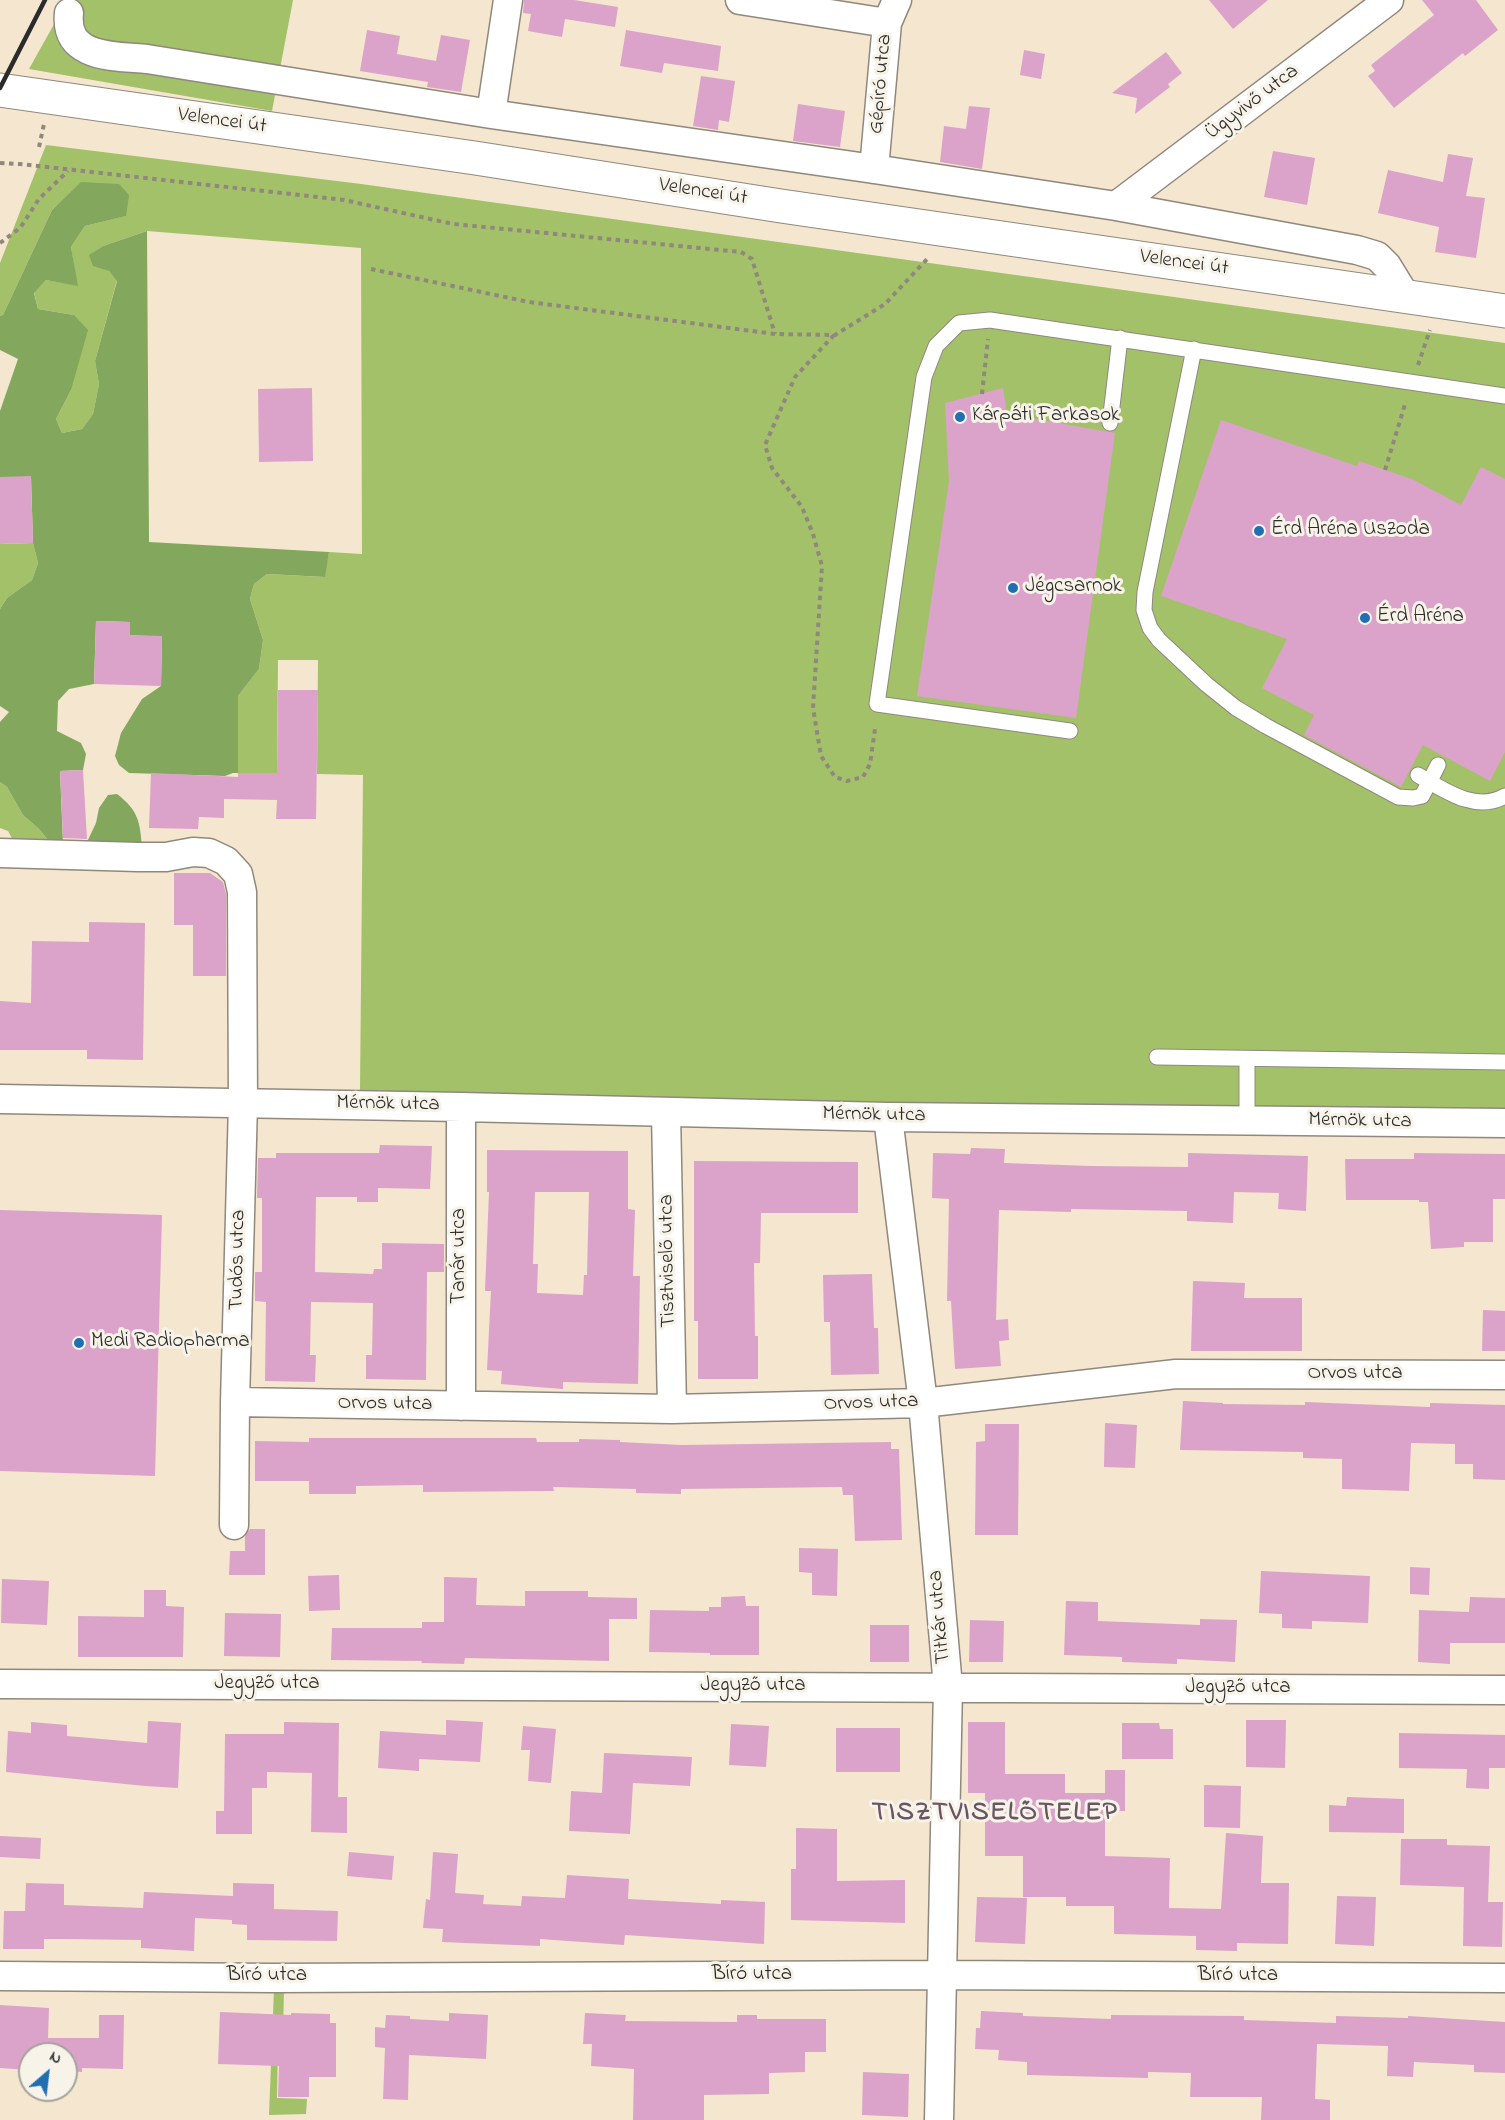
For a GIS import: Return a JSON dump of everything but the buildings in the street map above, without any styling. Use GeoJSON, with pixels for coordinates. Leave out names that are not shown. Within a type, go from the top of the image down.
{"type":"FeatureCollection","features":[{"type":"Feature","properties":{"kind":"main road","name":"Velencei út"},"geometry":{"type":"LineString","coordinates":[[0,90],[476,158],[954,231],[1505,311]]}},
{"type":"Feature","properties":{"kind":"street"},"geometry":{"type":"LineString","coordinates":[[491,114],[508,0]]}},
{"type":"Feature","properties":{"kind":"street"},"geometry":{"type":"LineString","coordinates":[[740,0],[892,11]]}},
{"type":"Feature","properties":{"kind":"street","name":"Ügyvivő utca"},"geometry":{"type":"LineString","coordinates":[[1116,206],[1389,0]]}},
{"type":"Feature","properties":{"kind":"street","name":"Gépíró utca"},"geometry":{"type":"LineString","coordinates":[[874,169],[892,11]]}},
{"type":"Feature","properties":{"kind":"street","name":"Velencei út"},"geometry":{"type":"LineString","coordinates":[[69,13],[67,26],[70,36],[79,46],[91,52],[491,114],[1116,206],[1357,250],[1377,256],[1387,266],[1406,297]]}},
{"type":"Feature","properties":{"kind":"street"},"geometry":{"type":"LineString","coordinates":[[0,853],[138,858],[166,857],[193,852],[209,853],[226,861],[238,874],[242,892],[243,1103]]}},
{"type":"Feature","properties":{"kind":"street","name":"Mérnök utca"},"geometry":{"type":"LineString","coordinates":[[0,1099],[888,1117],[1505,1124]]}},
{"type":"Feature","properties":{"kind":"street","name":"Tudós utca"},"geometry":{"type":"LineString","coordinates":[[234,1525],[243,1103]]}},
{"type":"Feature","properties":{"kind":"street","name":"Tanár utca"},"geometry":{"type":"LineString","coordinates":[[461,1107],[461,1406]]}},
{"type":"Feature","properties":{"kind":"street","name":"Tisztviselő utca"},"geometry":{"type":"LineString","coordinates":[[666,1113],[672,1409]]}},
{"type":"Feature","properties":{"kind":"street","name":"Titkár utca"},"geometry":{"type":"LineString","coordinates":[[888,1117],[923,1403],[948,1687],[939,2120]]}},
{"type":"Feature","properties":{"kind":"street","name":"Orvos utca"},"geometry":{"type":"LineString","coordinates":[[235,1402],[672,1409],[923,1403],[1176,1374],[1505,1375]]}},
{"type":"Feature","properties":{"kind":"street","name":"Jegyző utca"},"geometry":{"type":"LineString","coordinates":[[0,1684],[1505,1690]]}},
{"type":"Feature","properties":{"kind":"street","name":"Bíró utca"},"geometry":{"type":"LineString","coordinates":[[0,1976],[274,1978],[942,1975],[1505,1978]]}},
{"type":"Feature","properties":{"kind":"lane"},"geometry":{"type":"LineString","coordinates":[[1070,731],[877,704],[924,377],[936,346],[959,323],[990,320],[1505,396]]}},
{"type":"Feature","properties":{"kind":"lane"},"geometry":{"type":"LineString","coordinates":[[1110,423],[1120,338]]}},
{"type":"Feature","properties":{"kind":"lane"},"geometry":{"type":"LineString","coordinates":[[1194,350],[1145,592],[1144,610],[1150,628],[1159,640],[1206,684],[1236,708],[1398,797],[1422,796],[1423,779],[1438,765]]}},
{"type":"Feature","properties":{"kind":"lane"},"geometry":{"type":"LineString","coordinates":[[1423,779],[1457,797],[1478,802],[1494,802],[1505,796]]}},
{"type":"Feature","properties":{"kind":"lane"},"geometry":{"type":"LineString","coordinates":[[1157,1058],[1505,1062]]}},
{"type":"Feature","properties":{"kind":"lane"},"geometry":{"type":"LineString","coordinates":[[1247,1059],[1247,1121]]}},
{"type":"Feature","properties":{"kind":"path"},"geometry":{"type":"LineString","coordinates":[[0,164],[20,164],[344,200],[453,224],[741,252],[752,259],[775,334]]}},
{"type":"Feature","properties":{"kind":"path"},"geometry":{"type":"LineString","coordinates":[[0,243],[20,228],[39,199],[68,170]]}},
{"type":"Feature","properties":{"kind":"path"},"geometry":{"type":"LineString","coordinates":[[875,729],[870,764],[863,777],[847,781],[834,777],[821,756],[813,708],[822,566],[802,507],[771,468],[765,445],[795,377],[835,335],[885,304],[954,231]]}},
{"type":"Feature","properties":{"kind":"path"},"geometry":{"type":"LineString","coordinates":[[370,269],[529,302],[775,334],[835,335]]}},
{"type":"Feature","properties":{"kind":"path"},"geometry":{"type":"LineString","coordinates":[[982,394],[990,320]]}},
{"type":"Feature","properties":{"kind":"green space"},"geometry":{"type":"Polygon","coordinates":[[[71,0],[293,0],[272,111],[29,69],[53,26],[71,0]]]}},
{"type":"Feature","properties":{"kind":"green space"},"geometry":{"type":"Polygon","coordinates":[[[46,145],[361,184],[1505,343],[1505,1114],[1000,1111],[364,1093],[360,1090],[363,775],[317,774],[318,660],[278,660],[277,774],[238,773],[238,696],[259,669],[263,640],[250,599],[254,584],[267,574],[324,577],[329,552],[362,554],[361,248],[147,231],[103,246],[90,255],[117,280],[95,361],[99,384],[93,414],[82,429],[62,433],[56,419],[71,390],[74,315],[38,309],[34,292],[46,280],[77,285],[71,247],[85,226],[125,216],[82,182],[52,210],[3,315],[0,316],[0,263],[46,145]]]}},
{"type":"Feature","properties":{"kind":"green space"},"geometry":{"type":"Polygon","coordinates":[[[81,182],[119,184],[129,195],[126,216],[85,226],[71,247],[78,286],[46,280],[34,293],[38,309],[74,315],[88,330],[71,390],[56,419],[62,433],[82,429],[93,414],[99,384],[95,361],[117,281],[109,271],[93,266],[89,255],[103,246],[147,231],[149,542],[329,552],[325,577],[267,574],[254,584],[250,599],[263,640],[259,669],[238,696],[238,773],[225,776],[129,773],[119,765],[115,756],[121,733],[142,699],[161,686],[162,637],[130,635],[130,622],[96,621],[94,684],[69,689],[58,701],[57,731],[81,743],[86,754],[83,770],[60,771],[63,843],[87,842],[96,823],[99,808],[108,795],[117,794],[130,806],[137,818],[142,848],[53,846],[23,815],[7,787],[0,782],[0,722],[9,712],[0,706],[0,609],[7,598],[32,580],[38,563],[33,543],[31,477],[0,477],[0,411],[18,359],[0,350],[0,316],[3,315],[52,210],[81,182]]]}},
{"type":"Feature","properties":{"kind":"green space"},"geometry":{"type":"Polygon","coordinates":[[[33,543],[38,563],[32,580],[7,598],[0,609],[0,544],[33,543]]]}},
{"type":"Feature","properties":{"kind":"green space"},"geometry":{"type":"Polygon","coordinates":[[[0,782],[7,787],[23,815],[53,846],[15,844],[8,831],[0,828],[0,782]]]}},
{"type":"Feature","properties":{"kind":"green space"},"geometry":{"type":"Polygon","coordinates":[[[274,1989],[284,1990],[283,2035],[278,2036],[277,2098],[307,2099],[306,2114],[269,2115],[274,1989]]]}},
{"type":"Feature","properties":{"kind":"railway"},"geometry":{"type":"LineString","coordinates":[[0,88],[45,0]]}},
{"type":"Feature","properties":{"kind":"place","name":"Kárpáti Farkasok"},"geometry":{"type":"Point","coordinates":[960,417]}},
{"type":"Feature","properties":{"kind":"place","name":"Érd Aréna Uszoda"},"geometry":{"type":"Point","coordinates":[1259,531]}},
{"type":"Feature","properties":{"kind":"place","name":"Jégcsarnok"},"geometry":{"type":"Point","coordinates":[1013,588]}},
{"type":"Feature","properties":{"kind":"place","name":"Érd Aréna"},"geometry":{"type":"Point","coordinates":[1365,618]}},
{"type":"Feature","properties":{"kind":"place","name":"Medi Radiopharma"},"geometry":{"type":"Point","coordinates":[79,1343]}},
{"type":"Feature","properties":{"kind":"district","name":"TISZTVISELŐTELEP"},"geometry":{"type":"Point","coordinates":[995,1815]}}]}
